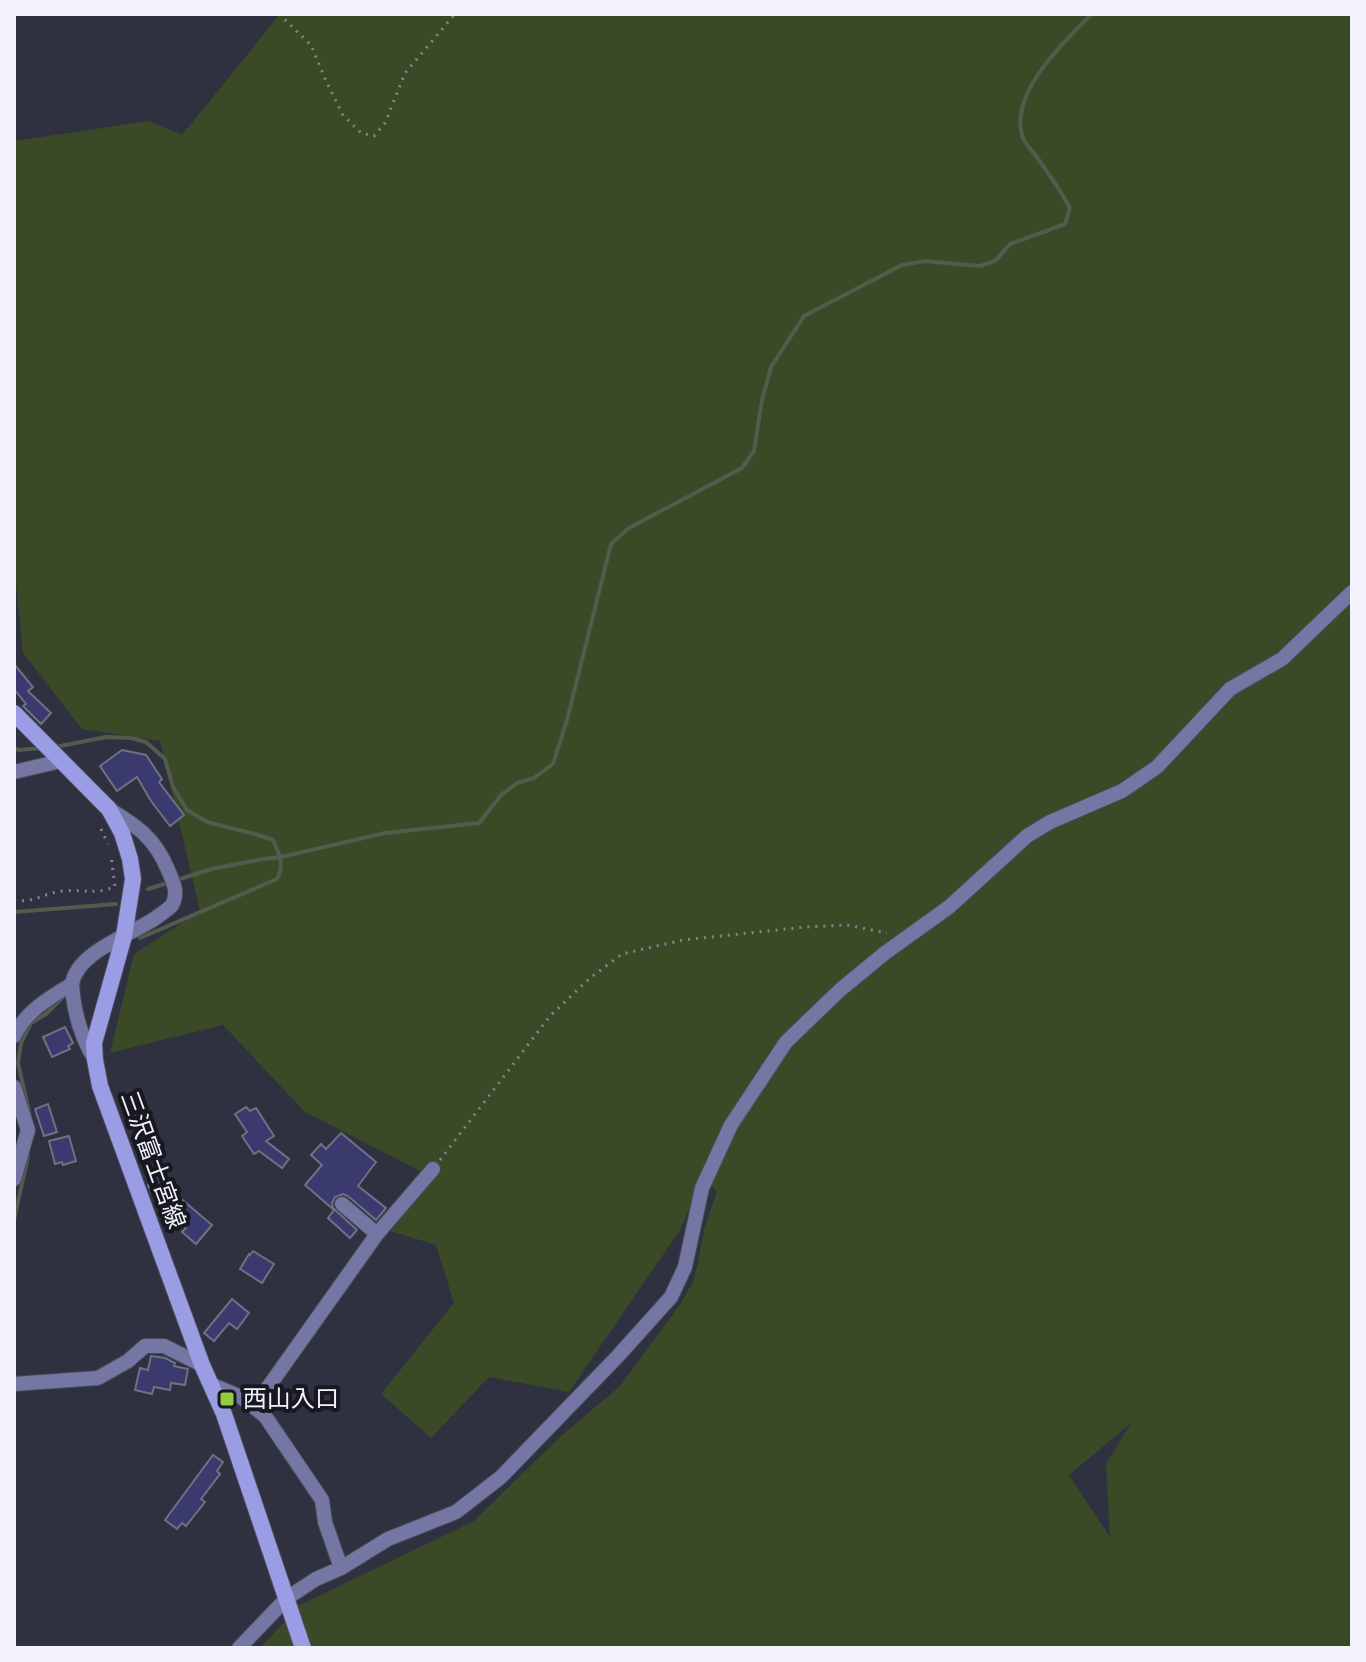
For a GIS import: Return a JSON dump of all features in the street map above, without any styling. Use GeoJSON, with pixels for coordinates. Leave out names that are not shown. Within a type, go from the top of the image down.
{"type":"FeatureCollection","features":[{"type":"Feature","properties":{"kind":"main road","name":"三沢富士宮線"},"geometry":{"type":"LineString","coordinates":[[14,713],[109,809],[122,833],[133,879],[124,936],[94,1043],[100,1086],[202,1365],[224,1414],[303,1648]]}},
{"type":"Feature","properties":{"kind":"street"},"geometry":{"type":"LineString","coordinates":[[239,1648],[287,1598],[316,1579],[341,1568],[388,1539],[456,1512],[501,1477],[591,1385],[671,1297],[685,1267],[702,1188],[731,1125],[786,1042],[840,990],[949,907],[1027,836],[1050,822],[1122,791],[1157,767],[1230,689],[1282,659],[1352,592]]}},
{"type":"Feature","properties":{"kind":"street"},"geometry":{"type":"LineString","coordinates":[[14,772],[59,758]]}},
{"type":"Feature","properties":{"kind":"street"},"geometry":{"type":"LineString","coordinates":[[95,1060],[83,1041],[76,1017],[72,984],[78,969],[88,958],[152,921],[171,906],[176,889],[152,842],[139,828],[109,809]]}},
{"type":"Feature","properties":{"kind":"street"},"geometry":{"type":"LineString","coordinates":[[14,1036],[20,1024],[40,1004],[72,984]]}},
{"type":"Feature","properties":{"kind":"street"},"geometry":{"type":"LineString","coordinates":[[14,1087],[28,1130],[14,1179]]}},
{"type":"Feature","properties":{"kind":"street"},"geometry":{"type":"LineString","coordinates":[[254,1407],[377,1234],[433,1169]]}},
{"type":"Feature","properties":{"kind":"street"},"geometry":{"type":"LineString","coordinates":[[342,1204],[377,1234]]}},
{"type":"Feature","properties":{"kind":"street"},"geometry":{"type":"LineString","coordinates":[[14,1384],[98,1378],[128,1361],[145,1346],[164,1346],[202,1365]]}},
{"type":"Feature","properties":{"kind":"street"},"geometry":{"type":"LineString","coordinates":[[210,1384],[241,1397],[265,1416],[322,1500],[325,1522],[341,1568]]}},
{"type":"Feature","properties":{"kind":"path"},"geometry":{"type":"LineString","coordinates":[[279,14],[311,45],[343,115],[361,133],[374,136],[385,123],[405,73],[455,14]]}},
{"type":"Feature","properties":{"kind":"path"},"geometry":{"type":"LineString","coordinates":[[14,900],[25,903],[62,891],[99,892],[115,887],[111,849],[101,829]]}},
{"type":"Feature","properties":{"kind":"path"},"geometry":{"type":"LineString","coordinates":[[433,1169],[550,1016],[590,978],[622,954],[683,940],[805,927],[847,925],[907,937]]}},
{"type":"Feature","properties":{"kind":"green space"},"geometry":{"type":"Polygon","coordinates":[[[280,14],[1352,14],[1352,1648],[260,1648],[300,1605],[474,1521],[561,1436],[620,1386],[693,1282],[704,1229],[717,1192],[704,1176],[680,1230],[569,1392],[489,1377],[431,1438],[381,1394],[454,1303],[436,1245],[387,1230],[434,1178],[305,1112],[223,1025],[110,1053],[134,954],[200,911],[160,741],[82,729],[23,653],[14,564],[14,141],[149,121],[182,135],[280,14]],[[1131,1423],[1069,1475],[1110,1537],[1106,1464],[1131,1423]]]}},
{"type":"Feature","properties":{"kind":"building"},"geometry":{"type":"Polygon","coordinates":[[[14,664],[33,687],[28,691],[51,713],[41,724],[23,706],[26,704],[14,689],[14,664]]]}},
{"type":"Feature","properties":{"kind":"building"},"geometry":{"type":"Polygon","coordinates":[[[122,750],[146,755],[162,779],[159,782],[184,815],[170,826],[137,777],[117,791],[100,766],[122,750]]]}},
{"type":"Feature","properties":{"kind":"building"},"geometry":{"type":"Polygon","coordinates":[[[65,1027],[73,1043],[68,1046],[70,1049],[52,1057],[43,1037],[65,1027]]]}},
{"type":"Feature","properties":{"kind":"building"},"geometry":{"type":"Polygon","coordinates":[[[48,1104],[57,1132],[44,1136],[35,1109],[48,1104]]]}},
{"type":"Feature","properties":{"kind":"building"},"geometry":{"type":"Polygon","coordinates":[[[246,1107],[250,1111],[256,1108],[274,1136],[266,1141],[289,1159],[282,1168],[259,1151],[254,1154],[242,1136],[247,1132],[235,1114],[246,1107]]]}},
{"type":"Feature","properties":{"kind":"building"},"geometry":{"type":"Polygon","coordinates":[[[341,1133],[376,1162],[358,1186],[386,1208],[376,1220],[348,1196],[335,1197],[333,1208],[357,1230],[350,1238],[328,1218],[334,1210],[305,1185],[322,1165],[311,1155],[321,1144],[326,1149],[341,1133]]]}},
{"type":"Feature","properties":{"kind":"building"},"geometry":{"type":"Polygon","coordinates":[[[69,1136],[76,1161],[55,1164],[49,1141],[69,1136]]]}},
{"type":"Feature","properties":{"kind":"building"},"geometry":{"type":"Polygon","coordinates":[[[157,1172],[170,1181],[166,1186],[212,1225],[196,1244],[182,1232],[186,1228],[166,1212],[171,1206],[151,1193],[148,1185],[157,1172]]]}},
{"type":"Feature","properties":{"kind":"building"},"geometry":{"type":"Polygon","coordinates":[[[253,1251],[274,1264],[262,1283],[240,1269],[253,1251]]]}},
{"type":"Feature","properties":{"kind":"building"},"geometry":{"type":"Polygon","coordinates":[[[232,1299],[249,1313],[237,1329],[229,1323],[214,1341],[204,1333],[232,1299]]]}},
{"type":"Feature","properties":{"kind":"building"},"geometry":{"type":"Polygon","coordinates":[[[151,1356],[165,1358],[175,1363],[174,1366],[188,1369],[185,1385],[171,1383],[170,1390],[154,1387],[152,1394],[135,1390],[140,1368],[148,1370],[151,1356]]]}},
{"type":"Feature","properties":{"kind":"building"},"geometry":{"type":"Polygon","coordinates":[[[213,1455],[223,1462],[217,1471],[220,1474],[201,1499],[205,1502],[186,1526],[182,1523],[177,1529],[165,1520],[213,1455]]]}},
{"type":"Feature","properties":{"kind":"waterway"},"geometry":{"type":"LineString","coordinates":[[148,889],[212,869],[385,833],[479,823],[501,795],[553,764],[611,544],[629,528],[742,468],[754,451],[771,367],[804,316],[902,265],[925,261],[980,266],[995,261],[1010,244],[1065,224],[1070,208],[1024,140],[1020,123],[1030,88],[1041,71],[1092,14]]}},
{"type":"Feature","properties":{"kind":"waterway"},"geometry":{"type":"LineString","coordinates":[[55,747],[106,737],[146,742],[165,759],[173,787],[187,810],[207,822],[273,840],[281,864],[277,879],[140,938]]}},
{"type":"Feature","properties":{"kind":"waterway"},"geometry":{"type":"LineString","coordinates":[[14,747],[18,750],[43,748]]}},
{"type":"Feature","properties":{"kind":"waterway"},"geometry":{"type":"LineString","coordinates":[[14,912],[116,904]]}},
{"type":"Feature","properties":{"kind":"waterway"},"geometry":{"type":"LineString","coordinates":[[30,1116],[18,1063],[21,1043],[31,1023],[46,1014],[63,997]]}},
{"type":"Feature","properties":{"kind":"waterway"},"geometry":{"type":"LineString","coordinates":[[14,1220],[28,1156]]}},
{"type":"Feature","properties":{"kind":"place","name":"西山入口"},"geometry":{"type":"Point","coordinates":[227,1399]}}]}
